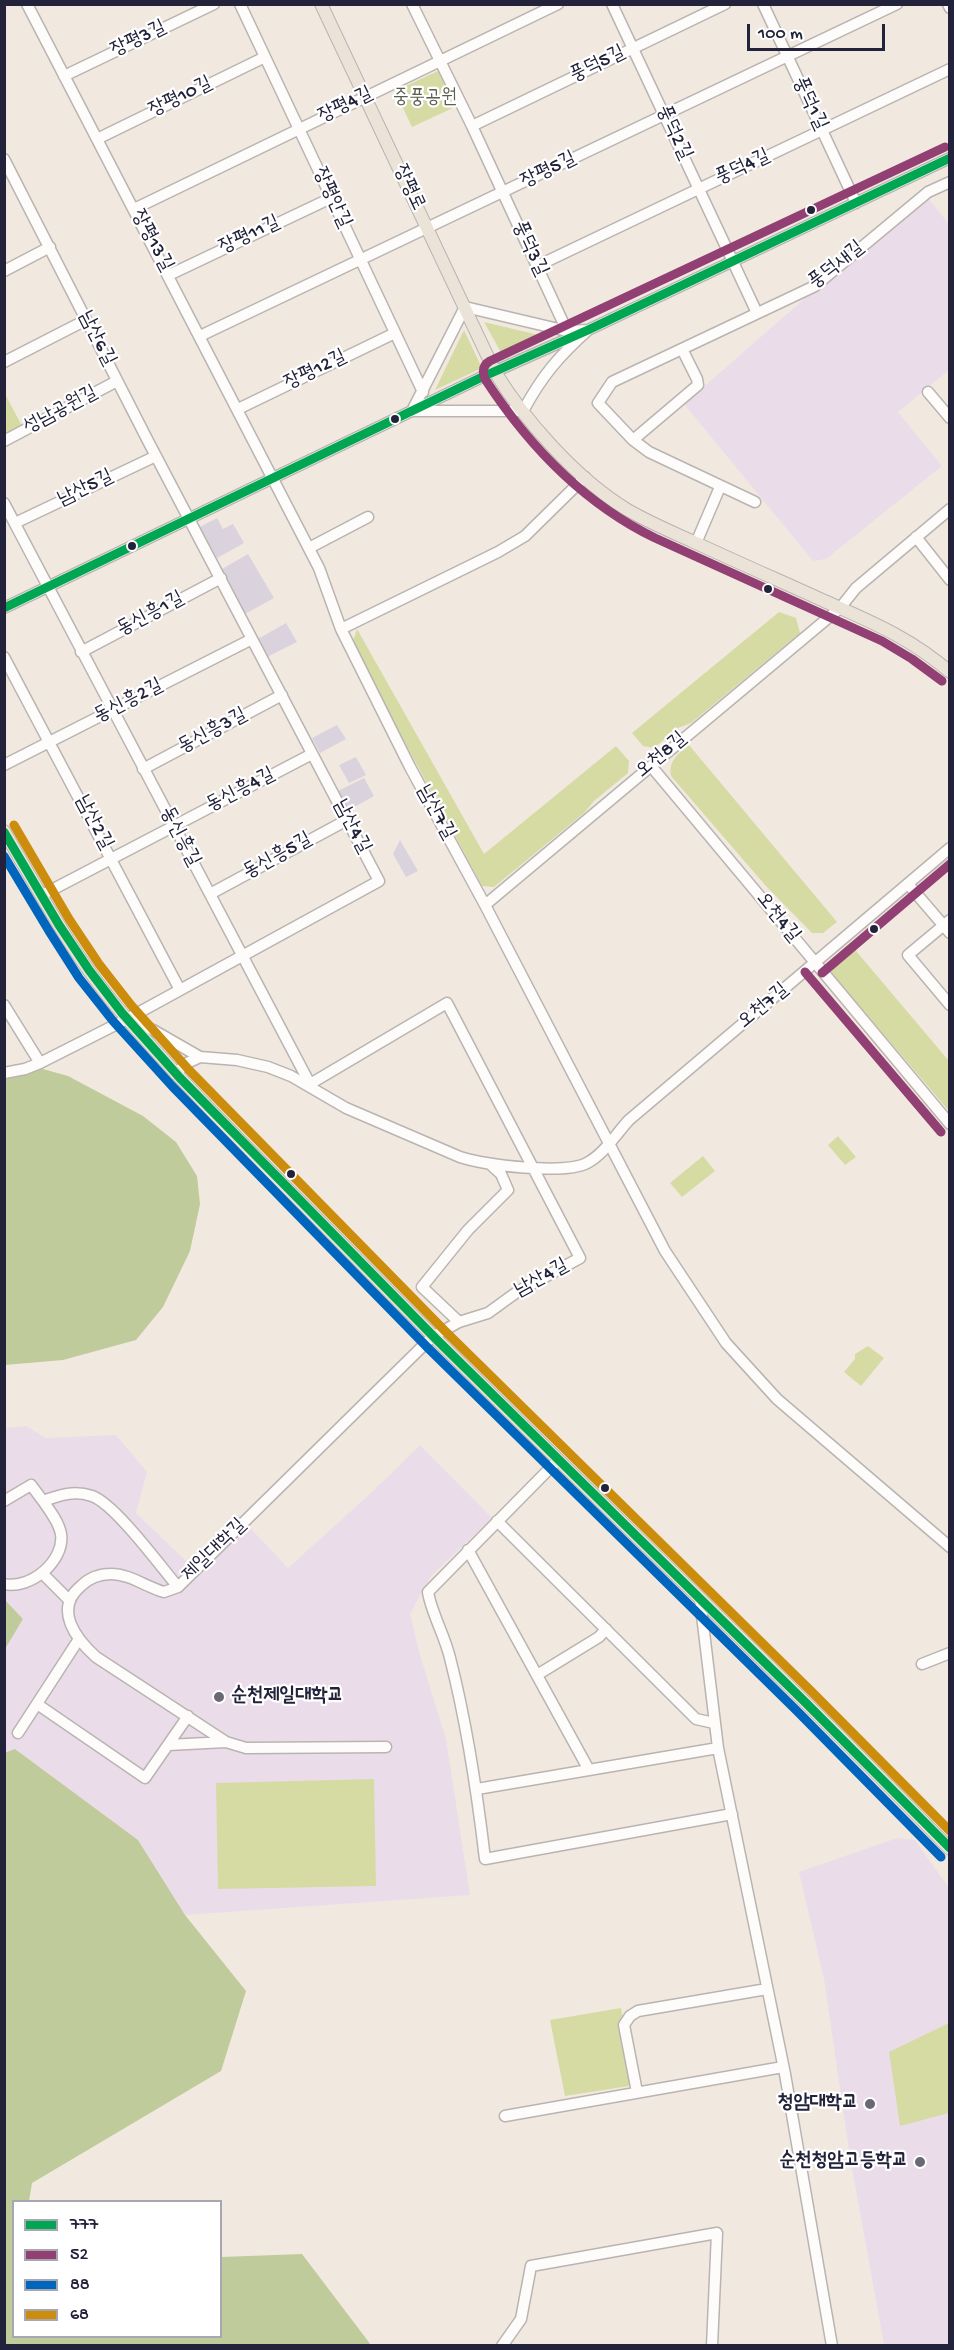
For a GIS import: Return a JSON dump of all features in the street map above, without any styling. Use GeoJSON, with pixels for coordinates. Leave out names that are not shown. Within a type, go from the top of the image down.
{"type":"FeatureCollection","features":[{"type":"Feature","properties":{"kind":"main road","name":"장평로"},"geometry":{"type":"LineString","coordinates":[[321,4],[495,372],[523,411],[585,477],[626,509],[696,543],[893,631],[950,672]]}},
{"type":"Feature","properties":{"kind":"main road"},"geometry":{"type":"LineString","coordinates":[[4,831],[87,968],[127,1019],[175,1074],[432,1336],[784,1682],[950,1849]]}},
{"type":"Feature","properties":{"kind":"street","name":"장평13길"},"geometry":{"type":"LineString","coordinates":[[27,4],[273,478]]}},
{"type":"Feature","properties":{"kind":"street","name":"장평3길"},"geometry":{"type":"LineString","coordinates":[[64,76],[214,4]]}},
{"type":"Feature","properties":{"kind":"street","name":"장평안길"},"geometry":{"type":"LineString","coordinates":[[240,4],[423,392]]}},
{"type":"Feature","properties":{"kind":"street","name":"풍덕3길"},"geometry":{"type":"LineString","coordinates":[[412,4],[472,126],[567,331]]}},
{"type":"Feature","properties":{"kind":"street","name":"장평4길"},"geometry":{"type":"LineString","coordinates":[[134,209],[558,4]]}},
{"type":"Feature","properties":{"kind":"street","name":"풍덕2길"},"geometry":{"type":"LineString","coordinates":[[612,4],[757,313]]}},
{"type":"Feature","properties":{"kind":"street","name":"풍덕5길"},"geometry":{"type":"LineString","coordinates":[[472,126],[726,4]]}},
{"type":"Feature","properties":{"kind":"street","name":"풍덕1길"},"geometry":{"type":"LineString","coordinates":[[763,4],[856,203]]}},
{"type":"Feature","properties":{"kind":"street","name":"장평5길"},"geometry":{"type":"LineString","coordinates":[[200,336],[897,4]]}},
{"type":"Feature","properties":{"kind":"street","name":"장평10길"},"geometry":{"type":"LineString","coordinates":[[97,139],[265,57]]}},
{"type":"Feature","properties":{"kind":"street","name":"풍덕4길"},"geometry":{"type":"LineString","coordinates":[[537,266],[950,69]]}},
{"type":"Feature","properties":{"kind":"street"},"geometry":{"type":"LineString","coordinates":[[4,608],[412,411],[950,158]]}},
{"type":"Feature","properties":{"kind":"street","name":"남산6길"},"geometry":{"type":"LineString","coordinates":[[4,159],[190,519]]}},
{"type":"Feature","properties":{"kind":"street"},"geometry":{"type":"LineString","coordinates":[[4,187],[16,181]]}},
{"type":"Feature","properties":{"kind":"street","name":"풍덕새길"},"geometry":{"type":"LineString","coordinates":[[755,502],[649,452],[633,440],[598,403],[612,382],[815,286],[928,192],[950,182]]}},
{"type":"Feature","properties":{"kind":"street","name":"장평11길"},"geometry":{"type":"LineString","coordinates":[[169,275],[331,198]]}},
{"type":"Feature","properties":{"kind":"street"},"geometry":{"type":"LineString","coordinates":[[4,271],[50,247]]}},
{"type":"Feature","properties":{"kind":"street"},"geometry":{"type":"LineString","coordinates":[[412,411],[465,307],[567,331],[588,330]]}},
{"type":"Feature","properties":{"kind":"street"},"geometry":{"type":"LineString","coordinates":[[4,362],[86,320]]}},
{"type":"Feature","properties":{"kind":"street"},"geometry":{"type":"LineString","coordinates":[[412,411],[523,411],[538,383],[558,357],[588,330]]}},
{"type":"Feature","properties":{"kind":"street","name":"장평12길"},"geometry":{"type":"LineString","coordinates":[[238,409],[395,333]]}},
{"type":"Feature","properties":{"kind":"street"},"geometry":{"type":"LineString","coordinates":[[633,440],[698,385],[682,349]]}},
{"type":"Feature","properties":{"kind":"street","name":"성남공원길"},"geometry":{"type":"LineString","coordinates":[[4,441],[117,381]]}},
{"type":"Feature","properties":{"kind":"street"},"geometry":{"type":"LineString","coordinates":[[928,392],[950,418]]}},
{"type":"Feature","properties":{"kind":"street","name":"남산5길"},"geometry":{"type":"LineString","coordinates":[[15,523],[156,456]]}},
{"type":"Feature","properties":{"kind":"street"},"geometry":{"type":"LineString","coordinates":[[341,628],[498,552],[525,536],[585,477]]}},
{"type":"Feature","properties":{"kind":"street","name":"남산7길"},"geometry":{"type":"LineString","coordinates":[[273,478],[325,581],[341,628],[410,767],[485,904],[670,1261],[739,1360],[777,1399],[950,1547]]}},
{"type":"Feature","properties":{"kind":"street"},"geometry":{"type":"LineString","coordinates":[[696,543],[720,487]]}},
{"type":"Feature","properties":{"kind":"street","name":"동신흥길"},"geometry":{"type":"LineString","coordinates":[[4,503],[309,1085]]}},
{"type":"Feature","properties":{"kind":"street"},"geometry":{"type":"LineString","coordinates":[[840,608],[856,588],[950,509]]}},
{"type":"Feature","properties":{"kind":"street"},"geometry":{"type":"LineString","coordinates":[[309,548],[368,517]]}},
{"type":"Feature","properties":{"kind":"street","name":"남산4길"},"geometry":{"type":"LineString","coordinates":[[4,1073],[40,1064],[379,881],[190,519]]}},
{"type":"Feature","properties":{"kind":"street"},"geometry":{"type":"LineString","coordinates":[[916,537],[950,580]]}},
{"type":"Feature","properties":{"kind":"street","name":"동신흥1길"},"geometry":{"type":"LineString","coordinates":[[81,652],[221,578]]}},
{"type":"Feature","properties":{"kind":"street","name":"오천8길"},"geometry":{"type":"LineString","coordinates":[[485,904],[840,608]]}},
{"type":"Feature","properties":{"kind":"street","name":"동신흥2길"},"geometry":{"type":"LineString","coordinates":[[4,765],[252,639]]}},
{"type":"Feature","properties":{"kind":"street","name":"남산2길"},"geometry":{"type":"LineString","coordinates":[[4,657],[180,990]]}},
{"type":"Feature","properties":{"kind":"street","name":"동신흥3길"},"geometry":{"type":"LineString","coordinates":[[143,769],[282,695]]}},
{"type":"Feature","properties":{"kind":"street","name":"동신흥4길"},"geometry":{"type":"LineString","coordinates":[[42,895],[312,754]]}},
{"type":"Feature","properties":{"kind":"street","name":"오천4길"},"geometry":{"type":"LineString","coordinates":[[651,766],[814,964],[950,1124]]}},
{"type":"Feature","properties":{"kind":"street","name":"동신흥5길"},"geometry":{"type":"LineString","coordinates":[[210,894],[347,820]]}},
{"type":"Feature","properties":{"kind":"street","name":"오천7길"},"geometry":{"type":"LineString","coordinates":[[200,1057],[237,1060],[280,1071],[309,1085],[346,1108],[476,1162],[532,1168],[578,1167],[595,1158],[629,1120],[950,848]]}},
{"type":"Feature","properties":{"kind":"street"},"geometry":{"type":"LineString","coordinates":[[908,884],[947,926],[908,954],[950,1005]]}},
{"type":"Feature","properties":{"kind":"street","name":"남산4길"},"geometry":{"type":"LineString","coordinates":[[309,1085],[447,1003],[580,1258],[517,1292],[488,1313],[459,1322]]}},
{"type":"Feature","properties":{"kind":"street"},"geometry":{"type":"LineString","coordinates":[[4,1005],[40,1064]]}},
{"type":"Feature","properties":{"kind":"street"},"geometry":{"type":"LineString","coordinates":[[127,1019],[153,1030],[200,1057]]}},
{"type":"Feature","properties":{"kind":"street"},"geometry":{"type":"LineString","coordinates":[[175,1074],[187,1063],[200,1057]]}},
{"type":"Feature","properties":{"kind":"street"},"geometry":{"type":"LineString","coordinates":[[459,1322],[422,1287],[468,1230],[508,1190],[501,1174],[490,1164]]}},
{"type":"Feature","properties":{"kind":"street","name":"제일대학길"},"geometry":{"type":"LineString","coordinates":[[70,1601],[77,1589],[86,1581],[109,1574],[121,1575],[164,1592],[178,1587],[432,1336],[459,1322]]}},
{"type":"Feature","properties":{"kind":"street"},"geometry":{"type":"LineString","coordinates":[[558,1460],[428,1592],[450,1658],[477,1789],[485,1859],[732,1814]]}},
{"type":"Feature","properties":{"kind":"street"},"geometry":{"type":"LineString","coordinates":[[4,1501],[31,1485],[54,1516],[61,1533],[57,1553],[43,1574],[19,1585],[4,1584]]}},
{"type":"Feature","properties":{"kind":"street"},"geometry":{"type":"LineString","coordinates":[[43,1501],[66,1493],[92,1496],[103,1502],[178,1587]]}},
{"type":"Feature","properties":{"kind":"street"},"geometry":{"type":"LineString","coordinates":[[497,1521],[696,1719],[714,1723]]}},
{"type":"Feature","properties":{"kind":"street"},"geometry":{"type":"LineString","coordinates":[[468,1550],[589,1770]]}},
{"type":"Feature","properties":{"kind":"street"},"geometry":{"type":"LineString","coordinates":[[43,1574],[70,1601],[69,1619],[79,1639],[96,1657],[226,1742],[246,1748],[386,1747]]}},
{"type":"Feature","properties":{"kind":"street"},"geometry":{"type":"LineString","coordinates":[[702,1601],[718,1748],[783,2067],[832,2346]]}},
{"type":"Feature","properties":{"kind":"street"},"geometry":{"type":"LineString","coordinates":[[537,1675],[599,1637],[606,1629]]}},
{"type":"Feature","properties":{"kind":"street"},"geometry":{"type":"LineString","coordinates":[[18,1733],[79,1639]]}},
{"type":"Feature","properties":{"kind":"street"},"geometry":{"type":"LineString","coordinates":[[922,1664],[950,1653]]}},
{"type":"Feature","properties":{"kind":"street"},"geometry":{"type":"LineString","coordinates":[[37,1704],[145,1778],[188,1716]]}},
{"type":"Feature","properties":{"kind":"street"},"geometry":{"type":"LineString","coordinates":[[168,1745],[226,1742]]}},
{"type":"Feature","properties":{"kind":"street"},"geometry":{"type":"LineString","coordinates":[[477,1789],[718,1748]]}},
{"type":"Feature","properties":{"kind":"street"},"geometry":{"type":"LineString","coordinates":[[637,2092],[624,2025],[630,2016],[638,2011],[767,1989]]}},
{"type":"Feature","properties":{"kind":"street"},"geometry":{"type":"LineString","coordinates":[[505,2116],[783,2067]]}},
{"type":"Feature","properties":{"kind":"street"},"geometry":{"type":"LineString","coordinates":[[502,2346],[521,2319],[531,2266],[717,2233],[712,2346]]}},
{"type":"Feature","properties":{"kind":"shaded area"},"geometry":{"type":"Polygon","coordinates":[[[928,198],[949,224],[949,370],[898,412],[942,466],[826,559],[813,561],[684,404],[804,299],[928,198]]]}},
{"type":"Feature","properties":{"kind":"shaded area"},"geometry":{"type":"Polygon","coordinates":[[[217,518],[223,529],[233,524],[244,543],[217,558],[200,527],[217,518]]]}},
{"type":"Feature","properties":{"kind":"shaded area"},"geometry":{"type":"Polygon","coordinates":[[[248,554],[274,598],[245,614],[222,569],[248,554]]]}},
{"type":"Feature","properties":{"kind":"shaded area"},"geometry":{"type":"Polygon","coordinates":[[[286,623],[297,642],[267,657],[258,639],[286,623]]]}},
{"type":"Feature","properties":{"kind":"shaded area"},"geometry":{"type":"Polygon","coordinates":[[[337,725],[346,739],[320,753],[312,738],[337,725]]]}},
{"type":"Feature","properties":{"kind":"shaded area"},"geometry":{"type":"Polygon","coordinates":[[[356,757],[366,775],[349,783],[339,765],[356,757]]]}},
{"type":"Feature","properties":{"kind":"shaded area"},"geometry":{"type":"Polygon","coordinates":[[[364,778],[374,796],[349,810],[338,791],[364,778]]]}},
{"type":"Feature","properties":{"kind":"shaded area"},"geometry":{"type":"Polygon","coordinates":[[[400,840],[418,871],[406,877],[393,854],[400,840]]]}},
{"type":"Feature","properties":{"kind":"shaded area","name":"순천제일대학교"},"geometry":{"type":"Polygon","coordinates":[[[26,1426],[46,1438],[116,1435],[147,1472],[136,1513],[188,1563],[238,1515],[288,1568],[420,1445],[492,1518],[431,1576],[410,1614],[446,1739],[470,1895],[185,1915],[138,1840],[15,1749],[5,1753],[4,1649],[23,1619],[5,1600],[5,1428],[26,1426]]]}},
{"type":"Feature","properties":{"kind":"shaded area","name":"청암대학교"},"geometry":{"type":"Polygon","coordinates":[[[897,1838],[915,1840],[949,1888],[949,2345],[884,2345],[850,2157],[824,1979],[799,1872],[897,1838]]]}},
{"type":"Feature","properties":{"kind":"green space","name":"중풍공원"},"geometry":{"type":"Polygon","coordinates":[[[438,71],[455,107],[412,127],[395,91],[438,71]]]}},
{"type":"Feature","properties":{"kind":"green space"},"geometry":{"type":"Polygon","coordinates":[[[484,322],[547,337],[503,356],[484,322]]]}},
{"type":"Feature","properties":{"kind":"green space"},"geometry":{"type":"Polygon","coordinates":[[[464,330],[482,368],[435,390],[464,330]]]}},
{"type":"Feature","properties":{"kind":"green space"},"geometry":{"type":"Polygon","coordinates":[[[4,392],[22,426],[4,436],[4,392]]]}},
{"type":"Feature","properties":{"kind":"green space"},"geometry":{"type":"Polygon","coordinates":[[[779,612],[796,618],[800,633],[691,723],[678,728],[654,748],[643,746],[632,733],[779,612]]]}},
{"type":"Feature","properties":{"kind":"green space"},"geometry":{"type":"Polygon","coordinates":[[[357,629],[484,854],[616,746],[629,761],[628,773],[594,801],[584,813],[494,887],[482,886],[352,644],[357,629]]]}},
{"type":"Feature","properties":{"kind":"green space"},"geometry":{"type":"Polygon","coordinates":[[[689,745],[837,922],[823,933],[812,933],[765,885],[671,776],[672,762],[689,745]]]}},
{"type":"Feature","properties":{"kind":"green space"},"geometry":{"type":"Polygon","coordinates":[[[851,945],[949,1061],[949,1111],[832,974],[834,961],[851,945]]]}},
{"type":"Feature","properties":{"kind":"green space"},"geometry":{"type":"Polygon","coordinates":[[[32,1066],[68,1076],[143,1116],[176,1142],[197,1176],[200,1204],[190,1251],[163,1307],[136,1340],[63,1360],[5,1365],[4,1073],[32,1066]]]}},
{"type":"Feature","properties":{"kind":"green space"},"geometry":{"type":"Polygon","coordinates":[[[838,1136],[856,1157],[845,1165],[828,1145],[838,1136]]]}},
{"type":"Feature","properties":{"kind":"green space"},"geometry":{"type":"Polygon","coordinates":[[[703,1156],[715,1171],[682,1197],[670,1183],[703,1156]]]}},
{"type":"Feature","properties":{"kind":"green space"},"geometry":{"type":"Polygon","coordinates":[[[868,1346],[884,1358],[861,1386],[844,1372],[855,1359],[855,1354],[868,1346]]]}},
{"type":"Feature","properties":{"kind":"green space"},"geometry":{"type":"Polygon","coordinates":[[[5,1600],[23,1619],[5,1649],[5,1600]]]}},
{"type":"Feature","properties":{"kind":"green space"},"geometry":{"type":"Polygon","coordinates":[[[15,1749],[138,1840],[185,1915],[246,1991],[221,2071],[32,2183],[29,2200],[12,2200],[12,2338],[222,2338],[222,2257],[302,2254],[371,2345],[5,2345],[4,1753],[15,1749]]]}},
{"type":"Feature","properties":{"kind":"green space"},"geometry":{"type":"Polygon","coordinates":[[[374,1779],[376,1886],[218,1889],[216,1783],[374,1779]]]}},
{"type":"Feature","properties":{"kind":"green space"},"geometry":{"type":"Polygon","coordinates":[[[621,2008],[635,2079],[629,2086],[565,2096],[550,2020],[621,2008]]]}},
{"type":"Feature","properties":{"kind":"green space"},"geometry":{"type":"Polygon","coordinates":[[[949,2023],[949,2113],[900,2126],[889,2052],[949,2023]]]}},
{"type":"Feature","properties":{"kind":"transit line","name":"52"},"geometry":{"type":"LineString","coordinates":[[942,681],[882,641],[655,538],[604,508],[581,490],[539,449],[502,403],[485,379],[483,371],[490,361],[945,147]]}},
{"type":"Feature","properties":{"kind":"transit line","name":"777"},"geometry":{"type":"LineString","coordinates":[[4,608],[480,378],[588,330],[950,158]]}},
{"type":"Feature","properties":{"kind":"transit line","name":"68"},"geometry":{"type":"LineString","coordinates":[[14,825],[69,919],[99,964],[131,1005],[189,1070],[445,1331],[950,1831]]}},
{"type":"Feature","properties":{"kind":"transit line","name":"777"},"geometry":{"type":"LineString","coordinates":[[4,832],[59,925],[89,970],[122,1013],[180,1078],[436,1339],[950,1848]]}},
{"type":"Feature","properties":{"kind":"transit line","name":"88"},"geometry":{"type":"LineString","coordinates":[[4,856],[79,978],[113,1021],[172,1086],[428,1348],[796,1710],[941,1857]]}},
{"type":"Feature","properties":{"kind":"transit line","name":"52"},"geometry":{"type":"LineString","coordinates":[[822,973],[950,864]]}},
{"type":"Feature","properties":{"kind":"transit line","name":"52"},"geometry":{"type":"LineString","coordinates":[[805,972],[941,1132]]}},
{"type":"Feature","properties":{"kind":"place","name":"순천제일대학교"},"geometry":{"type":"Point","coordinates":[219,1697]}},
{"type":"Feature","properties":{"kind":"place","name":"청암대학교"},"geometry":{"type":"Point","coordinates":[870,2104]}},
{"type":"Feature","properties":{"kind":"place","name":"순천청암고등학교"},"geometry":{"type":"Point","coordinates":[920,2162]}}]}
